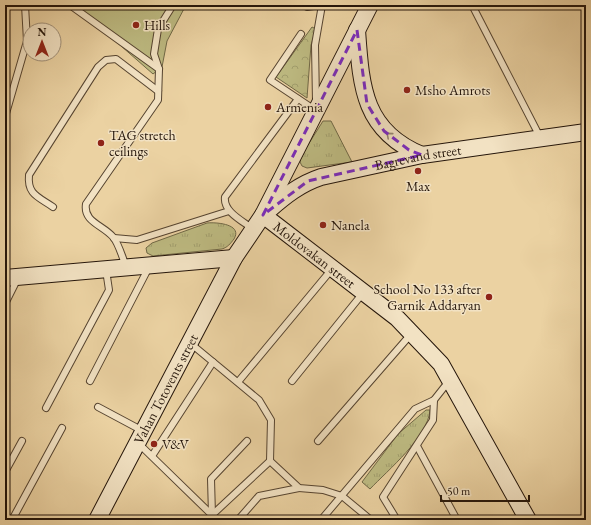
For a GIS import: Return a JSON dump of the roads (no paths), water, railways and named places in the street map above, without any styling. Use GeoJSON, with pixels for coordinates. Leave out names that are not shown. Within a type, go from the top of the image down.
{"type":"FeatureCollection","features":[{"type":"Feature","properties":{"kind":"street"},"geometry":{"type":"LineString","coordinates":[[263,215],[370,5]]}},
{"type":"Feature","properties":{"kind":"street"},"geometry":{"type":"LineString","coordinates":[[357,30],[364,90],[372,114],[384,131],[398,143],[409,150],[422,155]]}},
{"type":"Feature","properties":{"kind":"street","name":"Bagrevand street"},"geometry":{"type":"LineString","coordinates":[[263,215],[291,192],[308,181],[422,155],[586,132]]}},
{"type":"Feature","properties":{"kind":"street","name":"Moldovakan street"},"geometry":{"type":"LineString","coordinates":[[234,258],[263,215],[397,318],[441,364],[528,520]]}},
{"type":"Feature","properties":{"kind":"street"},"geometry":{"type":"LineString","coordinates":[[12,277],[234,258]]}},
{"type":"Feature","properties":{"kind":"street","name":"Vahan Totovents street"},"geometry":{"type":"LineString","coordinates":[[97,520],[234,258]]}},
{"type":"Feature","properties":{"kind":"lane"},"geometry":{"type":"LineString","coordinates":[[70,5],[159,69]]}},
{"type":"Feature","properties":{"kind":"lane"},"geometry":{"type":"LineString","coordinates":[[126,267],[114,238],[88,218],[84,212],[86,204],[158,100],[159,69],[154,54],[158,29],[173,5]]}},
{"type":"Feature","properties":{"kind":"lane"},"geometry":{"type":"LineString","coordinates":[[304,5],[307,7],[321,5],[315,45],[316,111]]}},
{"type":"Feature","properties":{"kind":"lane"},"geometry":{"type":"LineString","coordinates":[[472,5],[541,138]]}},
{"type":"Feature","properties":{"kind":"lane"},"geometry":{"type":"LineString","coordinates":[[5,117],[27,41],[24,6]]}},
{"type":"Feature","properties":{"kind":"lane"},"geometry":{"type":"LineString","coordinates":[[301,34],[270,80],[316,111]]}},
{"type":"Feature","properties":{"kind":"lane"},"geometry":{"type":"LineString","coordinates":[[53,207],[33,194],[28,185],[29,175],[98,67],[106,60],[116,59],[158,91]]}},
{"type":"Feature","properties":{"kind":"lane"},"geometry":{"type":"LineString","coordinates":[[253,229],[229,211],[225,203],[225,197],[298,99]]}},
{"type":"Feature","properties":{"kind":"lane"},"geometry":{"type":"LineString","coordinates":[[114,238],[137,240],[229,211]]}},
{"type":"Feature","properties":{"kind":"lane"},"geometry":{"type":"LineString","coordinates":[[90,381],[151,265]]}},
{"type":"Feature","properties":{"kind":"lane"},"geometry":{"type":"LineString","coordinates":[[238,382],[333,268]]}},
{"type":"Feature","properties":{"kind":"lane"},"geometry":{"type":"LineString","coordinates":[[46,408],[109,290],[106,269]]}},
{"type":"Feature","properties":{"kind":"lane"},"geometry":{"type":"LineString","coordinates":[[5,304],[12,277]]}},
{"type":"Feature","properties":{"kind":"lane"},"geometry":{"type":"LineString","coordinates":[[292,381],[364,292]]}},
{"type":"Feature","properties":{"kind":"lane"},"geometry":{"type":"LineString","coordinates":[[318,441],[412,333]]}},
{"type":"Feature","properties":{"kind":"lane"},"geometry":{"type":"LineString","coordinates":[[190,343],[259,400],[271,420],[270,461],[210,518]]}},
{"type":"Feature","properties":{"kind":"lane"},"geometry":{"type":"LineString","coordinates":[[152,456],[213,362]]}},
{"type":"Feature","properties":{"kind":"lane"},"geometry":{"type":"LineString","coordinates":[[321,520],[415,408],[434,400],[450,380]]}},
{"type":"Feature","properties":{"kind":"lane"},"geometry":{"type":"LineString","coordinates":[[397,520],[383,497],[433,420],[434,400]]}},
{"type":"Feature","properties":{"kind":"lane"},"geometry":{"type":"LineString","coordinates":[[98,407],[140,437],[152,456],[210,518]]}},
{"type":"Feature","properties":{"kind":"lane"},"geometry":{"type":"LineString","coordinates":[[12,520],[62,428]]}},
{"type":"Feature","properties":{"kind":"lane"},"geometry":{"type":"LineString","coordinates":[[5,472],[22,441]]}},
{"type":"Feature","properties":{"kind":"lane"},"geometry":{"type":"LineString","coordinates":[[210,518],[211,479],[247,441]]}},
{"type":"Feature","properties":{"kind":"lane"},"geometry":{"type":"LineString","coordinates":[[417,446],[457,520]]}},
{"type":"Feature","properties":{"kind":"lane"},"geometry":{"type":"LineString","coordinates":[[270,461],[299,488]]}},
{"type":"Feature","properties":{"kind":"lane"},"geometry":{"type":"LineString","coordinates":[[238,520],[260,496],[299,488],[323,490],[342,496],[371,520]]}},
{"type":"Feature","properties":{"kind":"place","name":"Hills"},"geometry":{"type":"Point","coordinates":[136,25]}},
{"type":"Feature","properties":{"kind":"place","name":"Msho Amrots"},"geometry":{"type":"Point","coordinates":[407,90]}},
{"type":"Feature","properties":{"kind":"place","name":"Armenia"},"geometry":{"type":"Point","coordinates":[268,107]}},
{"type":"Feature","properties":{"kind":"place","name":"TAG stretch ceilings"},"geometry":{"type":"Point","coordinates":[101,143]}},
{"type":"Feature","properties":{"kind":"place","name":"Max"},"geometry":{"type":"Point","coordinates":[418,171]}},
{"type":"Feature","properties":{"kind":"place","name":"Nanela"},"geometry":{"type":"Point","coordinates":[323,225]}},
{"type":"Feature","properties":{"kind":"place","name":"School No 133 after Garnik Addaryan"},"geometry":{"type":"Point","coordinates":[489,297]}},
{"type":"Feature","properties":{"kind":"place","name":"V&V"},"geometry":{"type":"Point","coordinates":[154,444]}}]}
